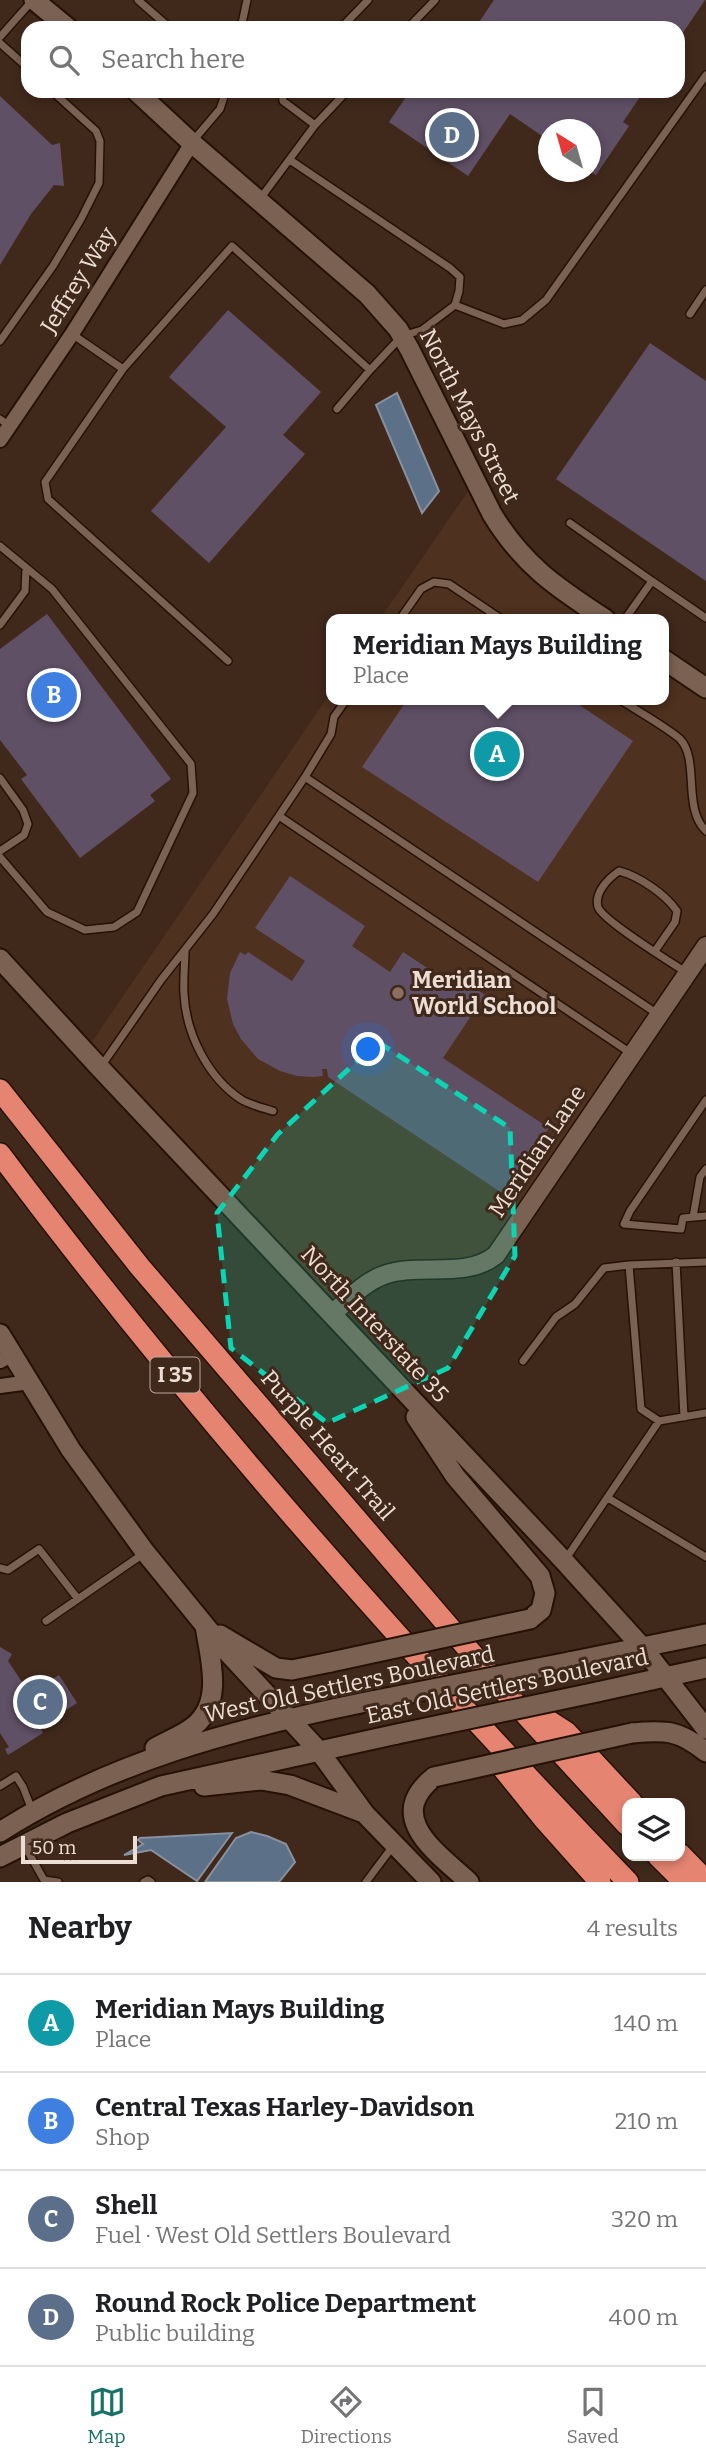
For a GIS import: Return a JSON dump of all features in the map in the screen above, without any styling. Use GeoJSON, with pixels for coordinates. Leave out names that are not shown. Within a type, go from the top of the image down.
{"type":"FeatureCollection","features":[{"type":"Feature","properties":{"kind":"highway","name":"Purple Heart Trail"},"geometry":{"type":"LineString","coordinates":[[0,1090],[140,1267],[505,1692],[622,1820]]}},
{"type":"Feature","properties":{"kind":"highway","name":"I 35"},"geometry":{"type":"LineString","coordinates":[[0,1154],[165,1363],[357,1589],[628,1882]]}},
{"type":"Feature","properties":{"kind":"highway"},"geometry":{"type":"LineString","coordinates":[[357,1589],[543,1818],[600,1882]]}},
{"type":"Feature","properties":{"kind":"highway"},"geometry":{"type":"LineString","coordinates":[[505,1692],[566,1732],[627,1798]]}},
{"type":"Feature","properties":{"kind":"highway"},"geometry":{"type":"LineString","coordinates":[[685,1859],[706,1881]]}},
{"type":"Feature","properties":{"kind":"highway"},"geometry":{"type":"LineString","coordinates":[[663,1861],[684,1882]]}},
{"type":"Feature","properties":{"kind":"main road"},"geometry":{"type":"LineString","coordinates":[[33,0],[59,21]]}},
{"type":"Feature","properties":{"kind":"main road"},"geometry":{"type":"LineString","coordinates":[[54,0],[62,21]]}},
{"type":"Feature","properties":{"kind":"main road","name":"North Mays Street"},"geometry":{"type":"LineString","coordinates":[[144,98],[367,294],[402,336],[505,535],[538,572],[598,614]]}},
{"type":"Feature","properties":{"kind":"main road"},"geometry":{"type":"LineString","coordinates":[[669,663],[706,688]]}},
{"type":"Feature","properties":{"kind":"main road","name":"North Interstate 35"},"geometry":{"type":"LineString","coordinates":[[0,959],[564,1561],[643,1648],[706,1730]]}},
{"type":"Feature","properties":{"kind":"main road"},"geometry":{"type":"LineString","coordinates":[[0,1334],[6,1358],[30,1382],[71,1450],[145,1552],[204,1625],[319,1751],[365,1814],[432,1882]]}},
{"type":"Feature","properties":{"kind":"main road"},"geometry":{"type":"LineString","coordinates":[[204,1625],[276,1668],[292,1670],[530,1619],[541,1610],[545,1593],[540,1576],[455,1476],[387,1373]]}},
{"type":"Feature","properties":{"kind":"main road"},"geometry":{"type":"LineString","coordinates":[[97,1779],[194,1727],[206,1714],[212,1698],[213,1672],[204,1625]]}},
{"type":"Feature","properties":{"kind":"main road","name":"East Old Settlers Boulevard"},"geometry":{"type":"LineString","coordinates":[[643,1648],[706,1634]]}},
{"type":"Feature","properties":{"kind":"main road","name":"West Old Settlers Boulevard"},"geometry":{"type":"LineString","coordinates":[[0,1832],[33,1811],[97,1779],[215,1737],[287,1718],[643,1648]]}},
{"type":"Feature","properties":{"kind":"main road","name":"East Old Settlers Boulevard"},"geometry":{"type":"LineString","coordinates":[[161,1786],[706,1668]]}},
{"type":"Feature","properties":{"kind":"main road"},"geometry":{"type":"LineString","coordinates":[[469,1882],[429,1844],[414,1825],[412,1807],[419,1789],[434,1777],[632,1733],[668,1730],[689,1739],[706,1752]]}},
{"type":"Feature","properties":{"kind":"main road"},"geometry":{"type":"LineString","coordinates":[[0,1857],[67,1823],[161,1786],[217,1786],[261,1780],[308,1790],[365,1814]]}},
{"type":"Feature","properties":{"kind":"street","name":"Jeffrey Way"},"geometry":{"type":"LineString","coordinates":[[0,440],[5,422],[72,334],[192,143]]}},
{"type":"Feature","properties":{"kind":"street","name":"Meridian Lane"},"geometry":{"type":"LineString","coordinates":[[332,1314],[368,1283],[385,1274],[481,1265],[496,1255],[706,946]]}},
{"type":"Feature","properties":{"kind":"street"},"geometry":{"type":"LineString","coordinates":[[314,1295],[334,1301],[352,1297]]}},
{"type":"Feature","properties":{"kind":"street"},"geometry":{"type":"LineString","coordinates":[[0,1386],[30,1382]]}},
{"type":"Feature","properties":{"kind":"lane"},"geometry":{"type":"LineString","coordinates":[[0,37],[33,0]]}},
{"type":"Feature","properties":{"kind":"lane"},"geometry":{"type":"LineString","coordinates":[[138,0],[162,21]]}},
{"type":"Feature","properties":{"kind":"lane"},"geometry":{"type":"LineString","coordinates":[[242,21],[247,0]]}},
{"type":"Feature","properties":{"kind":"lane"},"geometry":{"type":"LineString","coordinates":[[348,21],[368,0]]}},
{"type":"Feature","properties":{"kind":"lane"},"geometry":{"type":"LineString","coordinates":[[415,21],[435,0]]}},
{"type":"Feature","properties":{"kind":"lane"},"geometry":{"type":"LineString","coordinates":[[0,43],[21,62]]}},
{"type":"Feature","properties":{"kind":"lane"},"geometry":{"type":"LineString","coordinates":[[455,305],[504,324],[522,320],[546,299],[706,75]]}},
{"type":"Feature","properties":{"kind":"lane"},"geometry":{"type":"LineString","coordinates":[[0,341],[53,266],[99,183],[100,141],[96,131],[60,98]]}},
{"type":"Feature","properties":{"kind":"lane"},"geometry":{"type":"LineString","coordinates":[[192,143],[220,110],[224,98]]}},
{"type":"Feature","properties":{"kind":"lane"},"geometry":{"type":"LineString","coordinates":[[283,98],[283,101],[315,125]]}},
{"type":"Feature","properties":{"kind":"lane"},"geometry":{"type":"LineString","coordinates":[[259,200],[315,125],[340,98]]}},
{"type":"Feature","properties":{"kind":"lane"},"geometry":{"type":"LineString","coordinates":[[290,160],[460,277],[455,305],[422,330],[402,336],[337,409]]}},
{"type":"Feature","properties":{"kind":"lane"},"geometry":{"type":"LineString","coordinates":[[228,661],[48,499],[45,482],[123,369],[232,246],[370,370]]}},
{"type":"Feature","properties":{"kind":"lane"},"geometry":{"type":"LineString","coordinates":[[690,314],[706,290]]}},
{"type":"Feature","properties":{"kind":"lane"},"geometry":{"type":"LineString","coordinates":[[72,334],[123,369]]}},
{"type":"Feature","properties":{"kind":"lane"},"geometry":{"type":"LineString","coordinates":[[570,523],[706,618]]}},
{"type":"Feature","properties":{"kind":"lane"},"geometry":{"type":"LineString","coordinates":[[0,545],[52,589],[191,764],[193,793],[137,912],[114,927],[85,930],[47,912],[0,857]]}},
{"type":"Feature","properties":{"kind":"lane"},"geometry":{"type":"LineString","coordinates":[[0,625],[25,591],[26,568]]}},
{"type":"Feature","properties":{"kind":"lane"},"geometry":{"type":"LineString","coordinates":[[629,614],[652,581]]}},
{"type":"Feature","properties":{"kind":"lane"},"geometry":{"type":"LineString","coordinates":[[404,614],[421,589],[434,582],[449,584],[494,614]]}},
{"type":"Feature","properties":{"kind":"lane"},"geometry":{"type":"LineString","coordinates":[[100,1068],[161,980],[213,914],[279,816],[331,734],[334,717],[342,705]]}},
{"type":"Feature","properties":{"kind":"lane"},"geometry":{"type":"LineString","coordinates":[[629,705],[680,739],[686,751],[696,821],[706,831]]}},
{"type":"Feature","properties":{"kind":"lane"},"geometry":{"type":"LineString","coordinates":[[305,776],[659,1015]]}},
{"type":"Feature","properties":{"kind":"lane"},"geometry":{"type":"LineString","coordinates":[[0,778],[23,810],[28,824],[24,835],[0,852]]}},
{"type":"Feature","properties":{"kind":"lane"},"geometry":{"type":"LineString","coordinates":[[279,816],[633,1054]]}},
{"type":"Feature","properties":{"kind":"lane"},"geometry":{"type":"LineString","coordinates":[[654,951],[675,922],[677,911],[671,903],[630,874],[620,871],[610,877],[598,893],[598,907],[606,918],[654,951],[688,973]]}},
{"type":"Feature","properties":{"kind":"lane"},"geometry":{"type":"LineString","coordinates":[[185,949],[184,994],[189,1024],[202,1056],[215,1076],[243,1100],[273,1111]]}},
{"type":"Feature","properties":{"kind":"lane"},"geometry":{"type":"LineString","coordinates":[[706,1100],[629,1211],[624,1224],[681,1229],[683,1218],[706,1216]]}},
{"type":"Feature","properties":{"kind":"lane"},"geometry":{"type":"LineString","coordinates":[[693,1217],[701,1177],[706,1169]]}},
{"type":"Feature","properties":{"kind":"lane"},"geometry":{"type":"LineString","coordinates":[[676,1262],[684,1417]]}},
{"type":"Feature","properties":{"kind":"lane"},"geometry":{"type":"LineString","coordinates":[[523,1362],[556,1317],[575,1304],[604,1268],[706,1262]]}},
{"type":"Feature","properties":{"kind":"lane"},"geometry":{"type":"LineString","coordinates":[[629,1265],[641,1409],[659,1421],[706,1413]]}},
{"type":"Feature","properties":{"kind":"lane"},"geometry":{"type":"LineString","coordinates":[[564,1561],[659,1421]]}},
{"type":"Feature","properties":{"kind":"lane"},"geometry":{"type":"LineString","coordinates":[[608,1498],[706,1558]]}},
{"type":"Feature","properties":{"kind":"lane"},"geometry":{"type":"LineString","coordinates":[[0,1568],[8,1570],[39,1549],[78,1599]]}},
{"type":"Feature","properties":{"kind":"lane"},"geometry":{"type":"LineString","coordinates":[[46,1621],[145,1552]]}},
{"type":"Feature","properties":{"kind":"lane"},"geometry":{"type":"LineString","coordinates":[[0,1786],[16,1776],[33,1811]]}},
{"type":"Feature","properties":{"kind":"lane"},"geometry":{"type":"LineString","coordinates":[[24,1845],[42,1881],[58,1882]]}},
{"type":"Feature","properties":{"kind":"lane"},"geometry":{"type":"LineString","coordinates":[[366,1882],[394,1845]]}},
{"type":"Feature","properties":{"kind":"lane"},"geometry":{"type":"LineString","coordinates":[[144,1882],[151,1882]]}},
{"type":"Feature","properties":{"kind":"highlighted area"},"geometry":{"type":"Polygon","coordinates":[[[378,1042],[510,1128],[515,1256],[448,1368],[327,1423],[231,1348],[217,1213],[278,1134],[378,1042]]]}},
{"type":"Feature","properties":{"kind":"shaded area"},"geometry":{"type":"Polygon","coordinates":[[[471,487],[489,525],[513,559],[536,582],[584,614],[383,614],[471,487]]]}},
{"type":"Feature","properties":{"kind":"shaded area","name":"Meridian World School"},"geometry":{"type":"Polygon","coordinates":[[[669,673],[706,698],[706,941],[489,1257],[393,1269],[335,1306],[89,1046],[326,699],[326,705],[669,705],[669,673]]]}},
{"type":"Feature","properties":{"kind":"water"},"geometry":{"type":"Polygon","coordinates":[[[397,393],[439,491],[422,513],[376,405],[397,393]]]}},
{"type":"Feature","properties":{"kind":"water"},"geometry":{"type":"Polygon","coordinates":[[[251,1832],[286,1844],[295,1862],[279,1882],[205,1882],[236,1838],[251,1832]]]}},
{"type":"Feature","properties":{"kind":"water"},"geometry":{"type":"Polygon","coordinates":[[[232,1833],[197,1881],[151,1850],[124,1855],[143,1844],[138,1840],[140,1838],[232,1833]]]}},
{"type":"Feature","properties":{"kind":"building"},"geometry":{"type":"Polygon","coordinates":[[[494,0],[705,0],[685,30],[685,21],[480,21],[494,0]]]}},
{"type":"Feature","properties":{"kind":"building"},"geometry":{"type":"Polygon","coordinates":[[[0,96],[52,145],[60,143],[64,186],[54,185],[31,214],[0,265],[0,96]]]}},
{"type":"Feature","properties":{"kind":"building"},"geometry":{"type":"Polygon","coordinates":[[[405,98],[639,98],[623,122],[629,126],[601,168],[601,119],[538,119],[538,133],[510,114],[468,176],[389,122],[405,98]]]}},
{"type":"Feature","properties":{"kind":"building"},"geometry":{"type":"Polygon","coordinates":[[[228,310],[321,392],[283,435],[305,454],[209,563],[151,511],[226,427],[169,377],[228,310]]]}},
{"type":"Feature","properties":{"kind":"building"},"geometry":{"type":"Polygon","coordinates":[[[650,343],[706,381],[706,581],[556,479],[650,343]]]}},
{"type":"Feature","properties":{"kind":"building"},"geometry":{"type":"Polygon","coordinates":[[[47,614],[171,779],[150,795],[155,801],[80,858],[21,779],[27,775],[0,740],[0,649],[47,614]]]}},
{"type":"Feature","properties":{"kind":"building"},"geometry":{"type":"Polygon","coordinates":[[[404,705],[579,705],[633,741],[538,882],[362,767],[404,705]]]}},
{"type":"Feature","properties":{"kind":"building"},"geometry":{"type":"Polygon","coordinates":[[[290,876],[365,926],[352,946],[390,972],[403,952],[461,990],[469,977],[476,982],[473,987],[485,995],[443,1058],[549,1128],[505,1195],[328,1077],[327,1069],[322,1069],[323,1076],[314,1077],[280,1071],[258,1059],[241,1039],[233,1024],[227,999],[230,973],[240,952],[245,955],[248,952],[292,981],[305,961],[255,928],[290,876]]]}},
{"type":"Feature","properties":{"kind":"building"},"geometry":{"type":"Polygon","coordinates":[[[0,1647],[12,1654],[8,1661],[22,1682],[20,1684],[27,1696],[59,1675],[77,1703],[40,1727],[43,1733],[8,1755],[5,1749],[9,1747],[0,1733],[0,1647]]]}},
{"type":"Feature","properties":{"kind":"place","name":"Round Rock Police Department"},"geometry":{"type":"Point","coordinates":[452,135]}},
{"type":"Feature","properties":{"kind":"place","name":"Central Texas Harley-Davidson"},"geometry":{"type":"Point","coordinates":[54,695]}},
{"type":"Feature","properties":{"kind":"place","name":"Meridian Mays Building"},"geometry":{"type":"Point","coordinates":[497,754]}},
{"type":"Feature","properties":{"kind":"place","name":"Meridian World School"},"geometry":{"type":"Point","coordinates":[398,993]}},
{"type":"Feature","properties":{"kind":"place","name":"Shell"},"geometry":{"type":"Point","coordinates":[40,1702]}}]}
